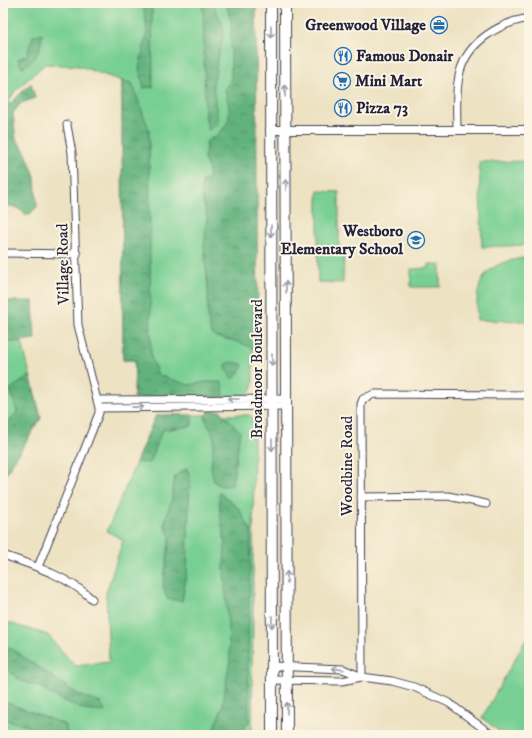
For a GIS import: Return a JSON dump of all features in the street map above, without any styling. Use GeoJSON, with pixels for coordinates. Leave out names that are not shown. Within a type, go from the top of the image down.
{"type":"FeatureCollection","features":[{"type":"Feature","properties":{"kind":"main road","name":"Broadmoor Boulevard"},"geometry":{"type":"LineString","coordinates":[[271,3],[272,735]]}},
{"type":"Feature","properties":{"kind":"main road","name":"Broadmoor Boulevard"},"geometry":{"type":"LineString","coordinates":[[285,3],[287,735]]}},
{"type":"Feature","properties":{"kind":"street"},"geometry":{"type":"LineString","coordinates":[[458,130],[458,90],[460,72],[470,51],[493,30],[505,24],[529,18]]}},
{"type":"Feature","properties":{"kind":"street","name":"Village Road"},"geometry":{"type":"LineString","coordinates":[[38,567],[99,414],[99,408],[78,325],[77,254],[72,153],[67,125]]}},
{"type":"Feature","properties":{"kind":"street"},"geometry":{"type":"LineString","coordinates":[[270,130],[529,130]]}},
{"type":"Feature","properties":{"kind":"street"},"geometry":{"type":"LineString","coordinates":[[3,254],[77,254]]}},
{"type":"Feature","properties":{"kind":"street","name":"Woodbine Road"},"geometry":{"type":"LineString","coordinates":[[362,677],[361,404],[363,399],[374,394],[529,395]]}},
{"type":"Feature","properties":{"kind":"street"},"geometry":{"type":"LineString","coordinates":[[97,400],[286,402]]}},
{"type":"Feature","properties":{"kind":"street"},"geometry":{"type":"LineString","coordinates":[[99,408],[272,402]]}},
{"type":"Feature","properties":{"kind":"street"},"geometry":{"type":"LineString","coordinates":[[361,497],[448,496],[486,504]]}},
{"type":"Feature","properties":{"kind":"street"},"geometry":{"type":"LineString","coordinates":[[3,555],[38,567],[73,583],[92,599]]}},
{"type":"Feature","properties":{"kind":"street"},"geometry":{"type":"LineString","coordinates":[[272,666],[343,670],[362,677],[392,681],[434,695],[464,712],[492,735]]}},
{"type":"Feature","properties":{"kind":"street"},"geometry":{"type":"LineString","coordinates":[[272,680],[342,681],[362,677]]}},
{"type":"Feature","properties":{"kind":"green space"},"geometry":{"type":"Polygon","coordinates":[[[3,3],[250,3],[253,385],[247,396],[134,398],[135,360],[123,360],[122,81],[79,66],[45,64],[15,91],[9,101],[8,188],[3,188],[3,3]]]}},
{"type":"Feature","properties":{"kind":"green space"},"geometry":{"type":"Polygon","coordinates":[[[139,3],[152,3],[153,87],[144,88],[139,68],[147,32],[144,10],[139,3]]]}},
{"type":"Feature","properties":{"kind":"green space"},"geometry":{"type":"Polygon","coordinates":[[[203,3],[213,3],[224,29],[213,84],[218,124],[208,130],[205,113],[203,3]]]}},
{"type":"Feature","properties":{"kind":"green space"},"geometry":{"type":"Polygon","coordinates":[[[226,3],[256,3],[258,350],[238,342],[216,337],[211,333],[208,319],[208,289],[204,246],[207,217],[201,192],[202,181],[208,179],[209,170],[204,159],[207,141],[221,131],[228,121],[229,115],[228,100],[225,90],[231,80],[231,21],[226,3]]]}},
{"type":"Feature","properties":{"kind":"green space"},"geometry":{"type":"Polygon","coordinates":[[[42,33],[41,45],[38,54],[32,61],[22,68],[18,59],[27,55],[33,36],[42,33]]]}},
{"type":"Feature","properties":{"kind":"green space"},"geometry":{"type":"Polygon","coordinates":[[[122,81],[132,83],[149,130],[151,357],[158,375],[189,385],[206,382],[222,382],[224,397],[134,398],[135,360],[123,360],[122,81]]]}},
{"type":"Feature","properties":{"kind":"green space"},"geometry":{"type":"Polygon","coordinates":[[[31,83],[35,98],[21,103],[13,113],[16,139],[25,151],[35,176],[37,207],[28,216],[16,207],[3,205],[3,111],[31,83]]]}},
{"type":"Feature","properties":{"kind":"green space"},"geometry":{"type":"Polygon","coordinates":[[[529,161],[529,245],[482,247],[479,162],[529,161]]]}},
{"type":"Feature","properties":{"kind":"green space"},"geometry":{"type":"Polygon","coordinates":[[[318,191],[339,192],[339,252],[344,253],[343,283],[318,282],[318,191]]]}},
{"type":"Feature","properties":{"kind":"green space"},"geometry":{"type":"Polygon","coordinates":[[[529,257],[529,321],[477,320],[478,292],[481,282],[486,274],[502,263],[529,257]]]}},
{"type":"Feature","properties":{"kind":"green space"},"geometry":{"type":"Polygon","coordinates":[[[429,264],[440,264],[440,287],[411,287],[411,269],[429,268],[429,264]]]}},
{"type":"Feature","properties":{"kind":"green space"},"geometry":{"type":"Polygon","coordinates":[[[3,301],[33,301],[35,339],[14,342],[3,341],[3,301]]]}},
{"type":"Feature","properties":{"kind":"green space"},"geometry":{"type":"Polygon","coordinates":[[[3,303],[12,303],[41,418],[3,478],[3,303]]]}},
{"type":"Feature","properties":{"kind":"green space"},"geometry":{"type":"Polygon","coordinates":[[[230,362],[242,364],[243,366],[235,378],[231,378],[226,368],[226,365],[230,362]]]}},
{"type":"Feature","properties":{"kind":"green space"},"geometry":{"type":"Polygon","coordinates":[[[30,376],[41,418],[3,478],[3,429],[17,412],[10,389],[30,376]]]}},
{"type":"Feature","properties":{"kind":"green space"},"geometry":{"type":"Polygon","coordinates":[[[208,411],[221,411],[240,432],[232,485],[221,486],[214,482],[211,467],[214,437],[205,418],[208,411]]]}},
{"type":"Feature","properties":{"kind":"green space"},"geometry":{"type":"Polygon","coordinates":[[[156,415],[250,415],[254,419],[252,735],[3,735],[3,621],[48,635],[75,666],[109,662],[106,593],[123,540],[107,531],[156,415]]]}},
{"type":"Feature","properties":{"kind":"green space"},"geometry":{"type":"Polygon","coordinates":[[[156,415],[192,415],[192,426],[162,430],[150,463],[136,462],[156,415]]]}},
{"type":"Feature","properties":{"kind":"green space"},"geometry":{"type":"Polygon","coordinates":[[[187,468],[190,477],[187,572],[182,601],[167,599],[163,586],[170,537],[164,525],[171,502],[175,476],[187,468]]]}},
{"type":"Feature","properties":{"kind":"green space"},"geometry":{"type":"Polygon","coordinates":[[[219,492],[239,509],[251,531],[248,651],[249,722],[239,735],[213,735],[213,731],[222,708],[230,659],[224,568],[225,541],[220,514],[219,492]]]}},
{"type":"Feature","properties":{"kind":"green space"},"geometry":{"type":"Polygon","coordinates":[[[529,634],[529,735],[504,735],[482,718],[529,634]]]}},
{"type":"Feature","properties":{"kind":"green space"},"geometry":{"type":"Polygon","coordinates":[[[3,643],[79,695],[101,703],[105,712],[84,710],[46,692],[42,688],[20,680],[3,666],[3,643]]]}},
{"type":"Feature","properties":{"kind":"green space"},"geometry":{"type":"Polygon","coordinates":[[[3,701],[66,725],[67,735],[59,735],[3,719],[3,701]]]}},
{"type":"Feature","properties":{"kind":"place","name":"Greenwood Village"},"geometry":{"type":"Point","coordinates":[439,25]}},
{"type":"Feature","properties":{"kind":"place","name":"Famous Donair"},"geometry":{"type":"Point","coordinates":[343,56]}},
{"type":"Feature","properties":{"kind":"place","name":"Mini Mart"},"geometry":{"type":"Point","coordinates":[342,81]}},
{"type":"Feature","properties":{"kind":"place","name":"Pizza 73"},"geometry":{"type":"Point","coordinates":[343,108]}},
{"type":"Feature","properties":{"kind":"place","name":"Westboro Elementary School"},"geometry":{"type":"Point","coordinates":[416,240]}}]}
